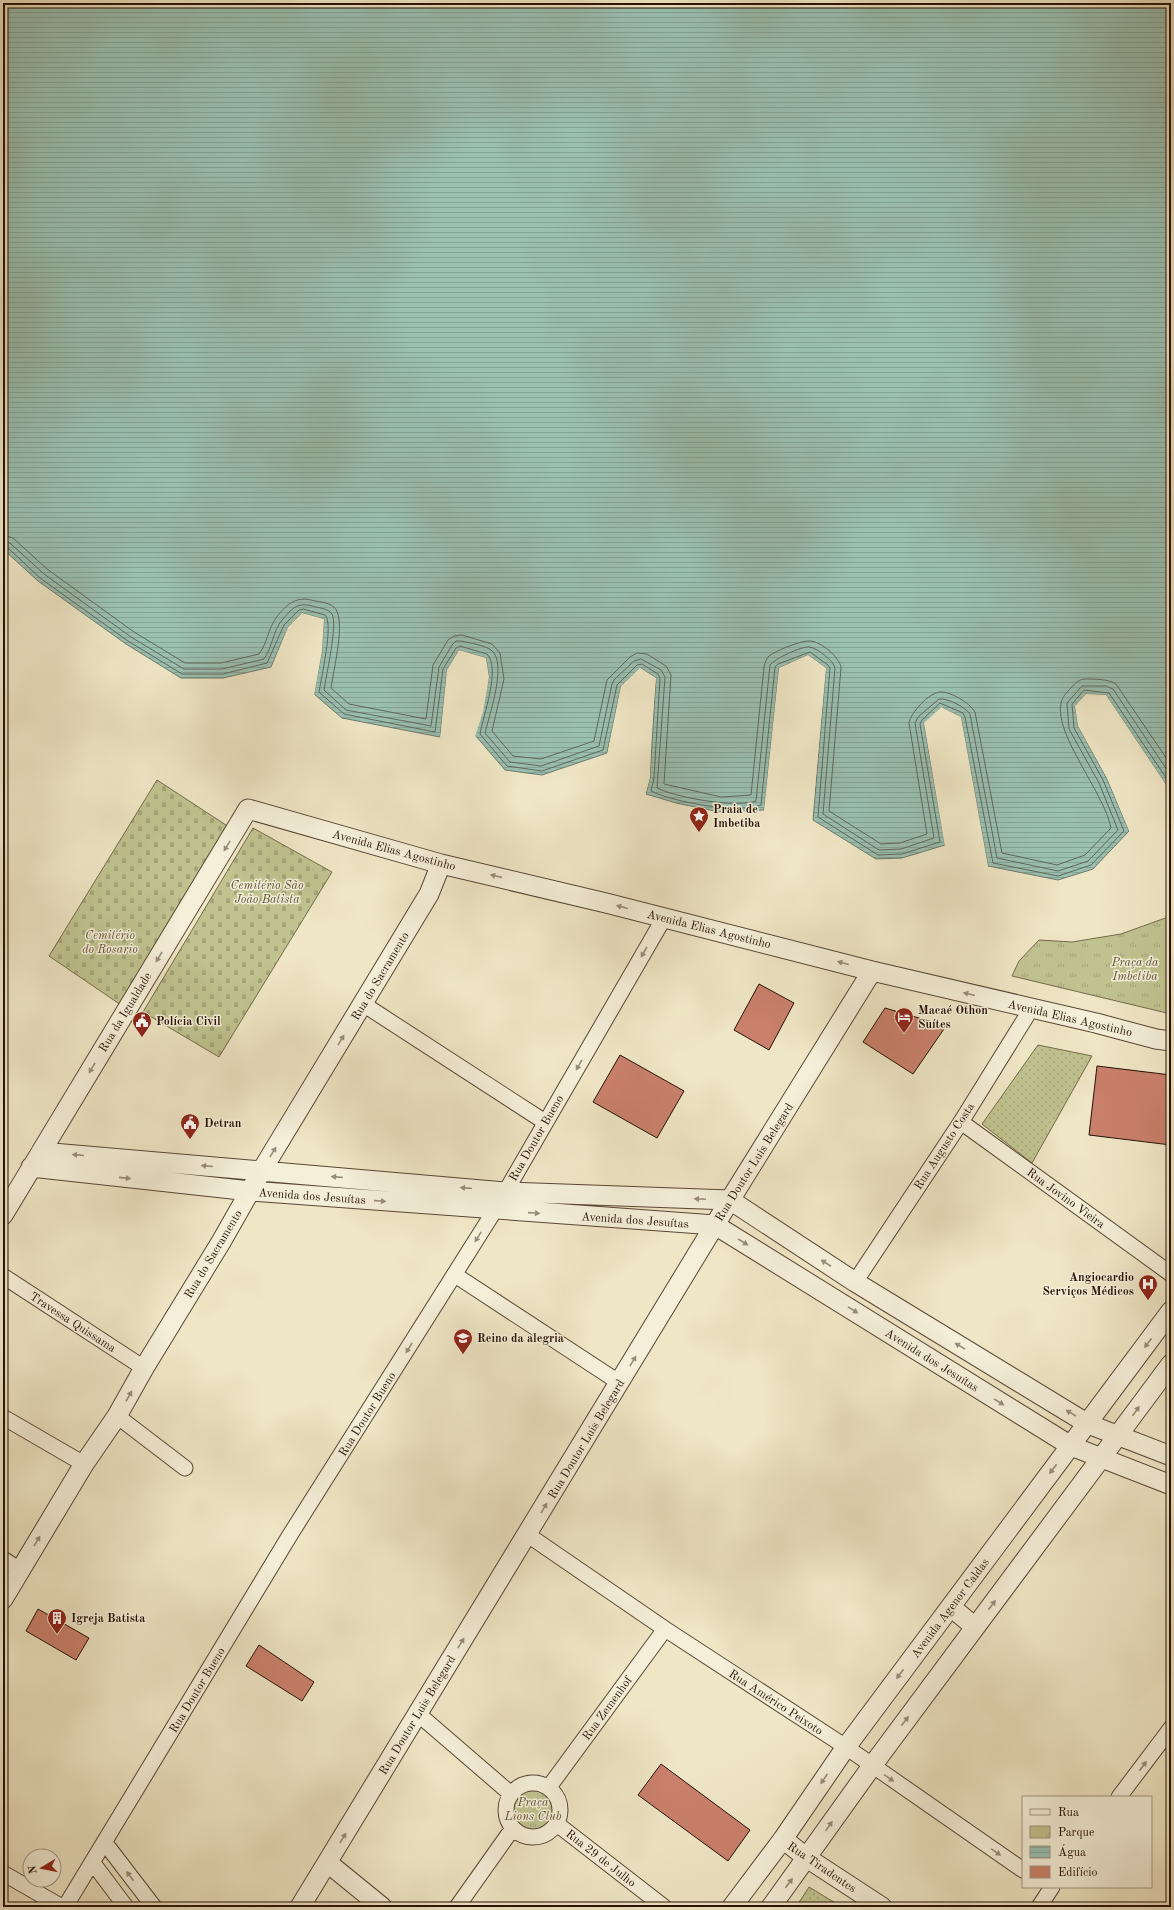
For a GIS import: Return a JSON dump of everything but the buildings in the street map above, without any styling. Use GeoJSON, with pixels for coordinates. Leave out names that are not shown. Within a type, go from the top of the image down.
{"type":"FeatureCollection","features":[{"type":"Feature","properties":{"kind":"street","name":"Avenida Elias Agostinho"},"geometry":{"type":"LineString","coordinates":[[248,809],[441,864],[664,918],[872,971],[1096,1023],[1156,1039],[1171,1041]]}},
{"type":"Feature","properties":{"kind":"street","name":"Rua da Igualdade"},"geometry":{"type":"LineString","coordinates":[[3,1215],[248,809]]}},
{"type":"Feature","properties":{"kind":"street","name":"Rua do Sacramento"},"geometry":{"type":"LineString","coordinates":[[3,1599],[84,1464],[117,1416],[262,1170],[429,894],[441,864]]}},
{"type":"Feature","properties":{"kind":"street","name":"Rua Doutor Bueno"},"geometry":{"type":"LineString","coordinates":[[65,1907],[290,1535],[495,1210],[664,918]]}},
{"type":"Feature","properties":{"kind":"street","name":"Rua Doutor Luis Belegard"},"geometry":{"type":"LineString","coordinates":[[300,1907],[528,1535],[730,1200],[872,971]]}},
{"type":"Feature","properties":{"kind":"street"},"geometry":{"type":"LineString","coordinates":[[363,1004],[546,1122]]}},
{"type":"Feature","properties":{"kind":"street","name":"Rua Augusto Costa"},"geometry":{"type":"LineString","coordinates":[[855,1282],[961,1122],[1031,1009]]}},
{"type":"Feature","properties":{"kind":"street","name":"Rua Jovino Vieira"},"geometry":{"type":"LineString","coordinates":[[961,1122],[1171,1274]]}},
{"type":"Feature","properties":{"kind":"street","name":"Avenida dos Jesuítas"},"geometry":{"type":"LineString","coordinates":[[36,1160],[262,1170],[505,1192],[730,1200]]}},
{"type":"Feature","properties":{"kind":"street","name":"Avenida dos Jesuítas"},"geometry":{"type":"LineString","coordinates":[[36,1160],[250,1191],[715,1225],[1070,1446],[1171,1485]]}},
{"type":"Feature","properties":{"kind":"street"},"geometry":{"type":"LineString","coordinates":[[730,1200],[855,1282],[1088,1424],[1171,1456]]}},
{"type":"Feature","properties":{"kind":"street"},"geometry":{"type":"LineString","coordinates":[[455,1275],[620,1383]]}},
{"type":"Feature","properties":{"kind":"street","name":"Travessa Quissama"},"geometry":{"type":"LineString","coordinates":[[3,1276],[144,1368]]}},
{"type":"Feature","properties":{"kind":"street","name":"Avenida Agenor Caldas"},"geometry":{"type":"LineString","coordinates":[[732,1907],[783,1839],[846,1748],[1171,1311]]}},
{"type":"Feature","properties":{"kind":"street"},"geometry":{"type":"LineString","coordinates":[[771,1907],[872,1766],[1171,1364]]}},
{"type":"Feature","properties":{"kind":"street"},"geometry":{"type":"LineString","coordinates":[[117,1416],[185,1468]]}},
{"type":"Feature","properties":{"kind":"street"},"geometry":{"type":"LineString","coordinates":[[3,1417],[84,1464]]}},
{"type":"Feature","properties":{"kind":"street","name":"Rua Américo Peixoto"},"geometry":{"type":"LineString","coordinates":[[528,1535],[664,1629],[846,1748],[1022,1869]]}},
{"type":"Feature","properties":{"kind":"street"},"geometry":{"type":"LineString","coordinates":[[3,1559],[20,1570]]}},
{"type":"Feature","properties":{"kind":"street"},"geometry":{"type":"LineString","coordinates":[[951,1607],[975,1627]]}},
{"type":"Feature","properties":{"kind":"street","name":"Rua Zemenhof"},"geometry":{"type":"LineString","coordinates":[[549,1787],[664,1629]]}},
{"type":"Feature","properties":{"kind":"street"},"geometry":{"type":"LineString","coordinates":[[418,1713],[510,1794]]}},
{"type":"Feature","properties":{"kind":"street"},"geometry":{"type":"LineString","coordinates":[[1120,1796],[1171,1728]]}},
{"type":"Feature","properties":{"kind":"street"},"geometry":{"type":"LineString","coordinates":[[528,1782],[539,1783],[549,1787],[556,1794],[560,1804],[560,1814],[557,1824],[548,1833],[536,1837],[519,1834],[507,1818],[506,1805],[510,1794],[518,1786],[528,1782]]}},
{"type":"Feature","properties":{"kind":"street","name":"Rua 29 de Julho"},"geometry":{"type":"LineString","coordinates":[[557,1824],[664,1907]]}},
{"type":"Feature","properties":{"kind":"street"},"geometry":{"type":"LineString","coordinates":[[457,1907],[513,1828]]}},
{"type":"Feature","properties":{"kind":"street","name":"Rua Tiradentes"},"geometry":{"type":"LineString","coordinates":[[783,1839],[807,1858],[882,1907]]}},
{"type":"Feature","properties":{"kind":"street"},"geometry":{"type":"LineString","coordinates":[[105,1843],[154,1907]]}},
{"type":"Feature","properties":{"kind":"street"},"geometry":{"type":"LineString","coordinates":[[93,1863],[126,1907]]}},
{"type":"Feature","properties":{"kind":"street"},"geometry":{"type":"LineString","coordinates":[[328,1863],[382,1907]]}},
{"type":"Feature","properties":{"kind":"street"},"geometry":{"type":"LineString","coordinates":[[3,1873],[62,1907]]}},
{"type":"Feature","properties":{"kind":"street"},"geometry":{"type":"LineString","coordinates":[[1038,1907],[1050,1888]]}},
{"type":"Feature","properties":{"kind":"green space","name":"Cemitério do Rosario"},"geometry":{"type":"Polygon","coordinates":[[[157,780],[229,827],[124,1007],[49,956],[157,780]]]}},
{"type":"Feature","properties":{"kind":"green space","name":"Cemitério São João Batista"},"geometry":{"type":"Polygon","coordinates":[[[253,828],[332,872],[219,1057],[143,1012],[253,828]]]}},
{"type":"Feature","properties":{"kind":"green space","name":"Praça da Imbetiba"},"geometry":{"type":"Polygon","coordinates":[[[1171,916],[1171,1014],[1012,976],[1019,961],[1039,940],[1072,942],[1121,934],[1171,916]]]}},
{"type":"Feature","properties":{"kind":"green space"},"geometry":{"type":"Polygon","coordinates":[[[1038,1045],[1092,1056],[1032,1163],[982,1124],[1038,1045]]]}},
{"type":"Feature","properties":{"kind":"green space","name":"Praça Lions Club"},"geometry":{"type":"Polygon","coordinates":[[[538,1787],[550,1793],[555,1801],[555,1819],[550,1827],[542,1832],[528,1833],[516,1827],[511,1819],[510,1805],[516,1793],[524,1788],[538,1787]]]}},
{"type":"Feature","properties":{"kind":"green space"},"geometry":{"type":"Polygon","coordinates":[[[809,1887],[842,1907],[796,1907],[809,1887]]]}},
{"type":"Feature","properties":{"kind":"water"},"geometry":{"type":"Polygon","coordinates":[[[3,3],[1171,3],[1171,792],[1106,695],[1086,694],[1075,706],[1078,726],[1107,779],[1129,831],[1093,869],[1058,880],[988,866],[961,717],[941,707],[924,724],[945,845],[902,858],[876,859],[813,820],[826,668],[808,655],[779,668],[764,810],[720,812],[676,803],[646,794],[650,778],[656,678],[641,668],[621,686],[607,753],[542,775],[505,770],[475,735],[489,677],[486,658],[459,650],[447,670],[440,737],[342,718],[314,694],[322,651],[324,619],[302,613],[288,627],[271,667],[223,678],[181,678],[126,644],[38,581],[3,549],[3,3]]]}},
{"type":"Feature","properties":{"kind":"pier"},"geometry":{"type":"Polygon","coordinates":[[[302,613],[324,619],[322,651],[314,696],[312,693],[320,651],[322,620],[302,615],[290,628],[271,669],[288,627],[302,613]]]}},
{"type":"Feature","properties":{"kind":"pier"},"geometry":{"type":"Polygon","coordinates":[[[459,650],[486,658],[489,677],[483,712],[475,737],[473,735],[487,677],[484,659],[460,652],[449,671],[442,738],[440,739],[447,670],[459,650]]]}},
{"type":"Feature","properties":{"kind":"pier"},"geometry":{"type":"Polygon","coordinates":[[[808,655],[826,668],[812,821],[824,669],[808,658],[781,669],[773,760],[765,812],[764,810],[779,668],[808,655]]]}},
{"type":"Feature","properties":{"kind":"pier"},"geometry":{"type":"Polygon","coordinates":[[[640,668],[656,678],[651,738],[650,778],[645,796],[644,794],[648,778],[654,679],[641,670],[623,687],[609,753],[607,755],[621,686],[640,668]]]}},
{"type":"Feature","properties":{"kind":"pier"},"geometry":{"type":"Polygon","coordinates":[[[1086,694],[1106,695],[1171,792],[1171,794],[1105,697],[1087,696],[1077,706],[1080,726],[1109,778],[1131,830],[1130,833],[1107,778],[1078,726],[1075,706],[1086,694]]]}},
{"type":"Feature","properties":{"kind":"pier"},"geometry":{"type":"Polygon","coordinates":[[[941,707],[961,717],[988,866],[986,866],[959,719],[941,709],[926,724],[947,845],[945,847],[924,723],[941,707]]]}},
{"type":"Feature","properties":{"kind":"place","name":"Praia de Imbetiba"},"geometry":{"type":"Point","coordinates":[699,833]}},
{"type":"Feature","properties":{"kind":"place","name":"Macaé Othon Suítes"},"geometry":{"type":"Point","coordinates":[904,1034]}},
{"type":"Feature","properties":{"kind":"place","name":"Polícia Civil"},"geometry":{"type":"Point","coordinates":[142,1038]}},
{"type":"Feature","properties":{"kind":"place","name":"Detran"},"geometry":{"type":"Point","coordinates":[190,1140]}},
{"type":"Feature","properties":{"kind":"place","name":"Angiocardio Serviços Médicos"},"geometry":{"type":"Point","coordinates":[1148,1301]}},
{"type":"Feature","properties":{"kind":"place","name":"Reino da alegria"},"geometry":{"type":"Point","coordinates":[463,1355]}},
{"type":"Feature","properties":{"kind":"place","name":"Igreja Batista"},"geometry":{"type":"Point","coordinates":[57,1635]}}]}
